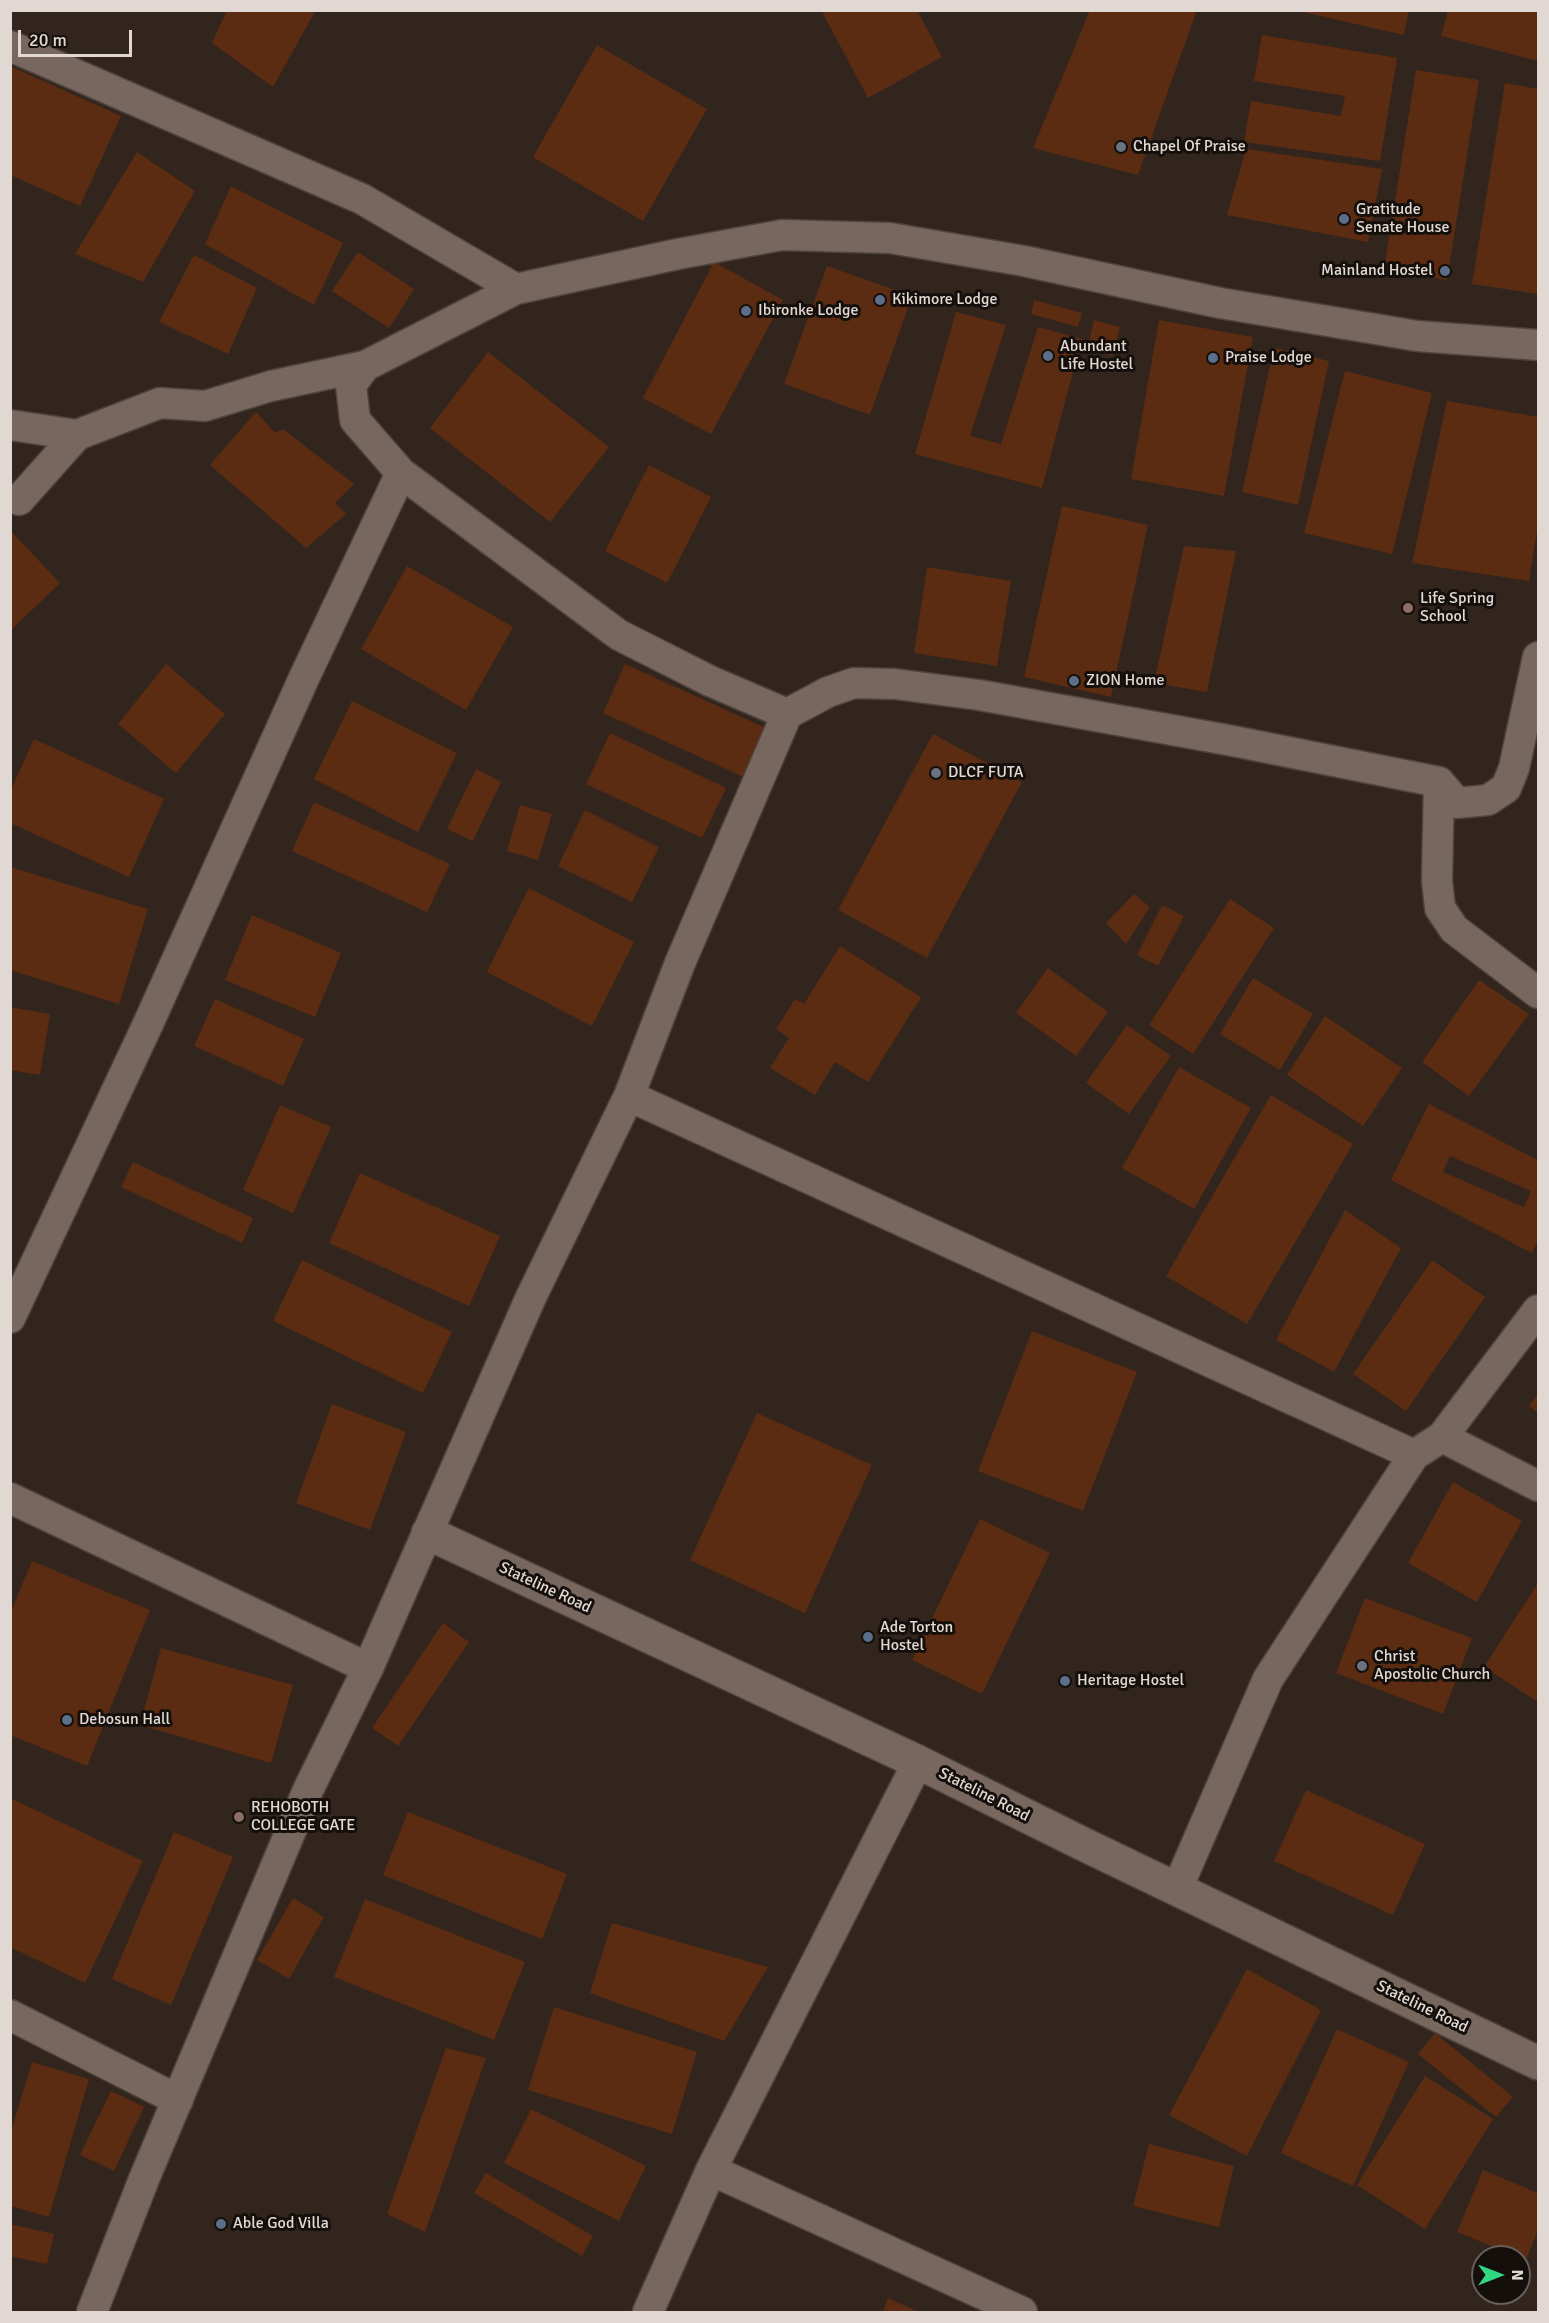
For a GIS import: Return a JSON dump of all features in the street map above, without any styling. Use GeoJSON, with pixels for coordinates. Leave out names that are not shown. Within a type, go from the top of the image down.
{"type":"FeatureCollection","features":[{"type":"Feature","properties":{"kind":"street"},"geometry":{"type":"LineString","coordinates":[[10,46],[362,199],[516,290]]}},
{"type":"Feature","properties":{"kind":"street"},"geometry":{"type":"LineString","coordinates":[[19,500],[77,435],[160,403],[205,406],[271,386],[365,366],[516,290],[678,254],[782,235],[890,238],[1024,261],[1220,303],[1417,336],[1539,345]]}},
{"type":"Feature","properties":{"kind":"street"},"geometry":{"type":"LineString","coordinates":[[365,366],[351,385],[355,420],[400,473],[619,635],[710,681],[787,714]]}},
{"type":"Feature","properties":{"kind":"street"},"geometry":{"type":"LineString","coordinates":[[10,425],[77,435]]}},
{"type":"Feature","properties":{"kind":"street"},"geometry":{"type":"LineString","coordinates":[[10,1318],[148,1024],[309,667],[400,473]]}},
{"type":"Feature","properties":{"kind":"street"},"geometry":{"type":"LineString","coordinates":[[92,2313],[144,2179],[308,1790],[368,1668],[531,1298],[629,1096],[680,963],[787,714],[828,692],[854,683],[895,684],[979,695],[1233,741],[1439,782],[1457,803],[1488,800],[1506,788],[1514,768],[1539,657]]}},
{"type":"Feature","properties":{"kind":"street"},"geometry":{"type":"LineString","coordinates":[[1439,782],[1437,880],[1440,908],[1454,929],[1539,993]]}},
{"type":"Feature","properties":{"kind":"street"},"geometry":{"type":"LineString","coordinates":[[629,1096],[1414,1455]]}},
{"type":"Feature","properties":{"kind":"street"},"geometry":{"type":"LineString","coordinates":[[1177,1889],[1268,1679],[1414,1455],[1442,1437],[1539,1310]]}},
{"type":"Feature","properties":{"kind":"street"},"geometry":{"type":"LineString","coordinates":[[1442,1437],[1539,1486]]}},
{"type":"Feature","properties":{"kind":"street"},"geometry":{"type":"LineString","coordinates":[[10,1498],[368,1668]]}},
{"type":"Feature","properties":{"kind":"street","name":"Stateline Road"},"geometry":{"type":"LineString","coordinates":[[428,1533],[918,1762],[1539,2063]]}},
{"type":"Feature","properties":{"kind":"street"},"geometry":{"type":"LineString","coordinates":[[648,2313],[711,2170],[918,1762]]}},
{"type":"Feature","properties":{"kind":"street"},"geometry":{"type":"LineString","coordinates":[[10,2015],[178,2100]]}},
{"type":"Feature","properties":{"kind":"street"},"geometry":{"type":"LineString","coordinates":[[711,2170],[1022,2313]]}},
{"type":"Feature","properties":{"kind":"building"},"geometry":{"type":"Polygon","coordinates":[[[227,10],[316,10],[273,87],[212,43],[227,10]]]}},
{"type":"Feature","properties":{"kind":"building"},"geometry":{"type":"Polygon","coordinates":[[[821,10],[917,10],[942,57],[868,98],[821,10]]]}},
{"type":"Feature","properties":{"kind":"building"},"geometry":{"type":"Polygon","coordinates":[[[1090,10],[1197,10],[1138,175],[1033,148],[1090,10]]]}},
{"type":"Feature","properties":{"kind":"building"},"geometry":{"type":"Polygon","coordinates":[[[1294,10],[1409,10],[1404,35],[1294,10]]]}},
{"type":"Feature","properties":{"kind":"building"},"geometry":{"type":"Polygon","coordinates":[[[1448,10],[1538,10],[1538,61],[1441,36],[1448,10]]]}},
{"type":"Feature","properties":{"kind":"building"},"geometry":{"type":"Polygon","coordinates":[[[1262,35],[1397,58],[1380,161],[1244,142],[1251,101],[1341,116],[1345,96],[1254,81],[1262,35]]]}},
{"type":"Feature","properties":{"kind":"building"},"geometry":{"type":"Polygon","coordinates":[[[597,45],[707,109],[643,221],[533,157],[597,45]]]}},
{"type":"Feature","properties":{"kind":"building"},"geometry":{"type":"Polygon","coordinates":[[[10,66],[121,116],[80,206],[10,175],[10,66]]]}},
{"type":"Feature","properties":{"kind":"building"},"geometry":{"type":"Polygon","coordinates":[[[1416,70],[1479,80],[1447,280],[1384,269],[1416,70]]]}},
{"type":"Feature","properties":{"kind":"building"},"geometry":{"type":"Polygon","coordinates":[[[1505,83],[1538,89],[1538,294],[1472,284],[1505,83]]]}},
{"type":"Feature","properties":{"kind":"building"},"geometry":{"type":"Polygon","coordinates":[[[1246,149],[1382,169],[1368,242],[1227,215],[1246,149]]]}},
{"type":"Feature","properties":{"kind":"building"},"geometry":{"type":"Polygon","coordinates":[[[137,152],[195,191],[143,282],[75,254],[137,152]]]}},
{"type":"Feature","properties":{"kind":"building"},"geometry":{"type":"Polygon","coordinates":[[[231,186],[343,243],[314,305],[205,244],[231,186]]]}},
{"type":"Feature","properties":{"kind":"building"},"geometry":{"type":"Polygon","coordinates":[[[358,252],[414,289],[389,328],[332,291],[358,252]]]}},
{"type":"Feature","properties":{"kind":"building"},"geometry":{"type":"Polygon","coordinates":[[[194,255],[257,288],[228,354],[159,322],[194,255]]]}},
{"type":"Feature","properties":{"kind":"building"},"geometry":{"type":"Polygon","coordinates":[[[714,262],[783,300],[711,434],[643,398],[714,262]]]}},
{"type":"Feature","properties":{"kind":"building"},"geometry":{"type":"Polygon","coordinates":[[[827,266],[912,296],[870,415],[784,384],[827,266]]]}},
{"type":"Feature","properties":{"kind":"building"},"geometry":{"type":"Polygon","coordinates":[[[1034,300],[1082,313],[1078,327],[1031,314],[1034,300]]]}},
{"type":"Feature","properties":{"kind":"building"},"geometry":{"type":"Polygon","coordinates":[[[956,312],[1006,325],[970,436],[1001,444],[1038,327],[1082,339],[1042,488],[915,454],[956,312]]]}},
{"type":"Feature","properties":{"kind":"building"},"geometry":{"type":"Polygon","coordinates":[[[1094,320],[1120,327],[1113,356],[1087,349],[1094,320]]]}},
{"type":"Feature","properties":{"kind":"building"},"geometry":{"type":"Polygon","coordinates":[[[1159,320],[1253,337],[1224,496],[1131,479],[1159,320]]]}},
{"type":"Feature","properties":{"kind":"building"},"geometry":{"type":"Polygon","coordinates":[[[1274,348],[1329,361],[1298,505],[1242,492],[1274,348]]]}},
{"type":"Feature","properties":{"kind":"building"},"geometry":{"type":"Polygon","coordinates":[[[488,352],[609,447],[550,522],[430,428],[488,352]]]}},
{"type":"Feature","properties":{"kind":"building"},"geometry":{"type":"Polygon","coordinates":[[[1345,371],[1432,393],[1392,554],[1304,533],[1345,371]]]}},
{"type":"Feature","properties":{"kind":"building"},"geometry":{"type":"Polygon","coordinates":[[[1447,401],[1538,417],[1538,524],[1529,581],[1412,563],[1447,401]]]}},
{"type":"Feature","properties":{"kind":"building"},"geometry":{"type":"Polygon","coordinates":[[[256,412],[275,433],[283,429],[354,484],[335,503],[346,514],[306,548],[210,465],[256,412]]]}},
{"type":"Feature","properties":{"kind":"building"},"geometry":{"type":"Polygon","coordinates":[[[649,465],[711,497],[667,583],[605,551],[649,465]]]}},
{"type":"Feature","properties":{"kind":"building"},"geometry":{"type":"Polygon","coordinates":[[[1062,506],[1148,525],[1111,697],[1024,677],[1062,506]]]}},
{"type":"Feature","properties":{"kind":"building"},"geometry":{"type":"Polygon","coordinates":[[[10,530],[60,583],[10,631],[10,530]]]}},
{"type":"Feature","properties":{"kind":"building"},"geometry":{"type":"Polygon","coordinates":[[[1184,546],[1236,551],[1207,692],[1154,683],[1184,546]]]}},
{"type":"Feature","properties":{"kind":"building"},"geometry":{"type":"Polygon","coordinates":[[[407,566],[513,627],[466,710],[361,649],[407,566]]]}},
{"type":"Feature","properties":{"kind":"building"},"geometry":{"type":"Polygon","coordinates":[[[927,567],[1011,581],[997,666],[914,653],[927,567]]]}},
{"type":"Feature","properties":{"kind":"building"},"geometry":{"type":"Polygon","coordinates":[[[166,664],[225,714],[176,773],[118,724],[166,664]]]}},
{"type":"Feature","properties":{"kind":"building"},"geometry":{"type":"Polygon","coordinates":[[[625,664],[768,729],[746,778],[603,713],[625,664]]]}},
{"type":"Feature","properties":{"kind":"building"},"geometry":{"type":"Polygon","coordinates":[[[352,701],[457,753],[418,832],[314,779],[352,701]]]}},
{"type":"Feature","properties":{"kind":"building"},"geometry":{"type":"Polygon","coordinates":[[[610,733],[726,788],[702,838],[586,784],[610,733]]]}},
{"type":"Feature","properties":{"kind":"building"},"geometry":{"type":"Polygon","coordinates":[[[933,734],[1022,782],[927,958],[838,910],[933,734]]]}},
{"type":"Feature","properties":{"kind":"building"},"geometry":{"type":"Polygon","coordinates":[[[34,739],[164,799],[129,877],[10,823],[10,792],[34,739]]]}},
{"type":"Feature","properties":{"kind":"building"},"geometry":{"type":"Polygon","coordinates":[[[476,769],[501,782],[473,841],[447,829],[476,769]]]}},
{"type":"Feature","properties":{"kind":"building"},"geometry":{"type":"Polygon","coordinates":[[[314,802],[450,864],[427,912],[292,851],[314,802]]]}},
{"type":"Feature","properties":{"kind":"building"},"geometry":{"type":"Polygon","coordinates":[[[520,805],[552,814],[538,860],[507,851],[520,805]]]}},
{"type":"Feature","properties":{"kind":"building"},"geometry":{"type":"Polygon","coordinates":[[[585,810],[659,847],[632,902],[558,866],[585,810]]]}},
{"type":"Feature","properties":{"kind":"building"},"geometry":{"type":"Polygon","coordinates":[[[10,867],[148,909],[119,1004],[10,970],[10,867]]]}},
{"type":"Feature","properties":{"kind":"building"},"geometry":{"type":"Polygon","coordinates":[[[529,888],[634,942],[592,1026],[487,972],[529,888]]]}},
{"type":"Feature","properties":{"kind":"building"},"geometry":{"type":"Polygon","coordinates":[[[1134,894],[1150,907],[1126,944],[1106,923],[1134,894]]]}},
{"type":"Feature","properties":{"kind":"building"},"geometry":{"type":"Polygon","coordinates":[[[1230,899],[1274,928],[1193,1054],[1149,1025],[1230,899]]]}},
{"type":"Feature","properties":{"kind":"building"},"geometry":{"type":"Polygon","coordinates":[[[1162,905],[1184,916],[1158,966],[1137,955],[1162,905]]]}},
{"type":"Feature","properties":{"kind":"building"},"geometry":{"type":"Polygon","coordinates":[[[252,915],[341,953],[315,1017],[225,980],[252,915]]]}},
{"type":"Feature","properties":{"kind":"building"},"geometry":{"type":"Polygon","coordinates":[[[840,946],[921,997],[868,1082],[835,1062],[815,1095],[770,1068],[789,1038],[776,1029],[795,999],[804,1004],[840,946]]]}},
{"type":"Feature","properties":{"kind":"building"},"geometry":{"type":"Polygon","coordinates":[[[1048,968],[1108,1012],[1076,1056],[1016,1013],[1048,968]]]}},
{"type":"Feature","properties":{"kind":"building"},"geometry":{"type":"Polygon","coordinates":[[[1253,978],[1313,1014],[1280,1070],[1220,1034],[1253,978]]]}},
{"type":"Feature","properties":{"kind":"building"},"geometry":{"type":"Polygon","coordinates":[[[1479,980],[1529,1014],[1469,1096],[1422,1062],[1479,980]]]}},
{"type":"Feature","properties":{"kind":"building"},"geometry":{"type":"Polygon","coordinates":[[[215,999],[304,1039],[283,1086],[194,1046],[215,999]]]}},
{"type":"Feature","properties":{"kind":"building"},"geometry":{"type":"Polygon","coordinates":[[[10,1007],[50,1014],[40,1075],[10,1070],[10,1007]]]}},
{"type":"Feature","properties":{"kind":"building"},"geometry":{"type":"Polygon","coordinates":[[[1325,1016],[1402,1068],[1363,1126],[1287,1075],[1325,1016]]]}},
{"type":"Feature","properties":{"kind":"building"},"geometry":{"type":"Polygon","coordinates":[[[1127,1025],[1171,1056],[1129,1114],[1086,1083],[1127,1025]]]}},
{"type":"Feature","properties":{"kind":"building"},"geometry":{"type":"Polygon","coordinates":[[[1179,1067],[1251,1108],[1194,1209],[1122,1168],[1179,1067]]]}},
{"type":"Feature","properties":{"kind":"building"},"geometry":{"type":"Polygon","coordinates":[[[1271,1095],[1353,1144],[1247,1324],[1166,1276],[1271,1095]]]}},
{"type":"Feature","properties":{"kind":"building"},"geometry":{"type":"Polygon","coordinates":[[[1429,1104],[1538,1160],[1538,1240],[1532,1253],[1391,1180],[1429,1104]],[[1450,1156],[1443,1172],[1524,1207],[1531,1191],[1450,1156]]]}},
{"type":"Feature","properties":{"kind":"building"},"geometry":{"type":"Polygon","coordinates":[[[280,1105],[331,1127],[293,1213],[243,1190],[280,1105]]]}},
{"type":"Feature","properties":{"kind":"building"},"geometry":{"type":"Polygon","coordinates":[[[133,1162],[253,1218],[242,1243],[121,1187],[133,1162]]]}},
{"type":"Feature","properties":{"kind":"building"},"geometry":{"type":"Polygon","coordinates":[[[360,1173],[500,1236],[469,1306],[329,1243],[360,1173]]]}},
{"type":"Feature","properties":{"kind":"building"},"geometry":{"type":"Polygon","coordinates":[[[1345,1210],[1401,1248],[1334,1372],[1276,1340],[1345,1210]]]}},
{"type":"Feature","properties":{"kind":"building"},"geometry":{"type":"Polygon","coordinates":[[[302,1260],[452,1332],[423,1393],[273,1321],[302,1260]]]}},
{"type":"Feature","properties":{"kind":"building"},"geometry":{"type":"Polygon","coordinates":[[[1432,1260],[1485,1297],[1406,1411],[1353,1374],[1432,1260]]]}},
{"type":"Feature","properties":{"kind":"building"},"geometry":{"type":"Polygon","coordinates":[[[1032,1331],[1137,1372],[1083,1511],[978,1471],[1032,1331]]]}},
{"type":"Feature","properties":{"kind":"building"},"geometry":{"type":"Polygon","coordinates":[[[1538,1393],[1538,1413],[1529,1406],[1538,1393]]]}},
{"type":"Feature","properties":{"kind":"building"},"geometry":{"type":"Polygon","coordinates":[[[332,1404],[406,1432],[370,1530],[296,1503],[332,1404]]]}},
{"type":"Feature","properties":{"kind":"building"},"geometry":{"type":"Polygon","coordinates":[[[757,1413],[872,1465],[805,1613],[690,1560],[757,1413]]]}},
{"type":"Feature","properties":{"kind":"building"},"geometry":{"type":"Polygon","coordinates":[[[1453,1482],[1522,1521],[1477,1602],[1408,1563],[1453,1482]]]}},
{"type":"Feature","properties":{"kind":"building"},"geometry":{"type":"Polygon","coordinates":[[[980,1519],[1050,1553],[982,1694],[912,1660],[980,1519]]]}},
{"type":"Feature","properties":{"kind":"building"},"geometry":{"type":"Polygon","coordinates":[[[32,1561],[150,1610],[87,1766],[10,1735],[10,1614],[32,1561]]]}},
{"type":"Feature","properties":{"kind":"building"},"geometry":{"type":"Polygon","coordinates":[[[1538,1583],[1538,1702],[1484,1667],[1538,1583]]]}},
{"type":"Feature","properties":{"kind":"building"},"geometry":{"type":"Polygon","coordinates":[[[1365,1598],[1472,1638],[1443,1714],[1336,1673],[1365,1598]]]}},
{"type":"Feature","properties":{"kind":"building"},"geometry":{"type":"Polygon","coordinates":[[[443,1623],[469,1642],[398,1746],[372,1728],[443,1623]]]}},
{"type":"Feature","properties":{"kind":"building"},"geometry":{"type":"Polygon","coordinates":[[[161,1648],[293,1685],[271,1763],[140,1725],[161,1648]]]}},
{"type":"Feature","properties":{"kind":"building"},"geometry":{"type":"Polygon","coordinates":[[[1306,1790],[1425,1844],[1393,1915],[1274,1861],[1306,1790]]]}},
{"type":"Feature","properties":{"kind":"building"},"geometry":{"type":"Polygon","coordinates":[[[10,1798],[143,1861],[85,1983],[10,1947],[10,1798]]]}},
{"type":"Feature","properties":{"kind":"building"},"geometry":{"type":"Polygon","coordinates":[[[408,1812],[567,1874],[542,1939],[383,1875],[408,1812]]]}},
{"type":"Feature","properties":{"kind":"building"},"geometry":{"type":"Polygon","coordinates":[[[174,1832],[233,1857],[171,2005],[112,1979],[174,1832]]]}},
{"type":"Feature","properties":{"kind":"building"},"geometry":{"type":"Polygon","coordinates":[[[293,1898],[324,1917],[289,1979],[257,1960],[293,1898]]]}},
{"type":"Feature","properties":{"kind":"building"},"geometry":{"type":"Polygon","coordinates":[[[365,1899],[525,1962],[494,2040],[334,1977],[365,1899]]]}},
{"type":"Feature","properties":{"kind":"building"},"geometry":{"type":"Polygon","coordinates":[[[612,1923],[768,1967],[724,2041],[590,1993],[612,1923]]]}},
{"type":"Feature","properties":{"kind":"building"},"geometry":{"type":"Polygon","coordinates":[[[1247,1969],[1321,2010],[1247,2156],[1169,2115],[1247,1969]]]}},
{"type":"Feature","properties":{"kind":"building"},"geometry":{"type":"Polygon","coordinates":[[[554,2007],[697,2052],[672,2134],[528,2090],[554,2007]]]}},
{"type":"Feature","properties":{"kind":"building"},"geometry":{"type":"Polygon","coordinates":[[[1337,2029],[1409,2062],[1353,2186],[1281,2153],[1337,2029]]]}},
{"type":"Feature","properties":{"kind":"building"},"geometry":{"type":"Polygon","coordinates":[[[1435,2033],[1513,2097],[1496,2117],[1418,2054],[1435,2033]]]}},
{"type":"Feature","properties":{"kind":"building"},"geometry":{"type":"Polygon","coordinates":[[[446,2048],[486,2058],[425,2232],[387,2214],[446,2048]]]}},
{"type":"Feature","properties":{"kind":"building"},"geometry":{"type":"Polygon","coordinates":[[[32,2062],[89,2079],[49,2217],[10,2206],[10,2135],[32,2062]]]}},
{"type":"Feature","properties":{"kind":"building"},"geometry":{"type":"Polygon","coordinates":[[[1425,2076],[1493,2119],[1425,2229],[1357,2185],[1425,2076]]]}},
{"type":"Feature","properties":{"kind":"building"},"geometry":{"type":"Polygon","coordinates":[[[111,2091],[144,2107],[114,2171],[80,2155],[111,2091]]]}},
{"type":"Feature","properties":{"kind":"building"},"geometry":{"type":"Polygon","coordinates":[[[531,2109],[646,2166],[619,2221],[504,2163],[531,2109]]]}},
{"type":"Feature","properties":{"kind":"building"},"geometry":{"type":"Polygon","coordinates":[[[1149,2144],[1234,2166],[1219,2227],[1133,2206],[1149,2144]]]}},
{"type":"Feature","properties":{"kind":"building"},"geometry":{"type":"Polygon","coordinates":[[[1483,2170],[1538,2193],[1538,2230],[1531,2248],[1531,2245],[1489,2245],[1457,2232],[1483,2170]]]}},
{"type":"Feature","properties":{"kind":"building"},"geometry":{"type":"Polygon","coordinates":[[[486,2173],[593,2236],[582,2256],[474,2193],[486,2173]]]}},
{"type":"Feature","properties":{"kind":"building"},"geometry":{"type":"Polygon","coordinates":[[[10,2224],[54,2234],[47,2264],[10,2256],[10,2224]]]}},
{"type":"Feature","properties":{"kind":"building"},"geometry":{"type":"Polygon","coordinates":[[[888,2298],[919,2312],[883,2312],[888,2298]]]}},
{"type":"Feature","properties":{"kind":"place","name":"Chapel Of Praise"},"geometry":{"type":"Point","coordinates":[1121,147]}},
{"type":"Feature","properties":{"kind":"place","name":"Gratitude Senate House"},"geometry":{"type":"Point","coordinates":[1344,219]}},
{"type":"Feature","properties":{"kind":"place","name":"Mainland Hostel"},"geometry":{"type":"Point","coordinates":[1445,271]}},
{"type":"Feature","properties":{"kind":"place","name":"Kikimore Lodge"},"geometry":{"type":"Point","coordinates":[880,300]}},
{"type":"Feature","properties":{"kind":"place","name":"Ibironke Lodge"},"geometry":{"type":"Point","coordinates":[746,311]}},
{"type":"Feature","properties":{"kind":"place","name":"Abundant Life Hostel"},"geometry":{"type":"Point","coordinates":[1048,356]}},
{"type":"Feature","properties":{"kind":"place","name":"Praise Lodge"},"geometry":{"type":"Point","coordinates":[1213,358]}},
{"type":"Feature","properties":{"kind":"place","name":"Life Spring School"},"geometry":{"type":"Point","coordinates":[1408,608]}},
{"type":"Feature","properties":{"kind":"place","name":"ZION Home"},"geometry":{"type":"Point","coordinates":[1074,681]}},
{"type":"Feature","properties":{"kind":"place","name":"DLCF FUTA"},"geometry":{"type":"Point","coordinates":[936,773]}},
{"type":"Feature","properties":{"kind":"place","name":"Ade Torton Hostel"},"geometry":{"type":"Point","coordinates":[868,1637]}},
{"type":"Feature","properties":{"kind":"place","name":"Christ Apostolic Church"},"geometry":{"type":"Point","coordinates":[1362,1666]}},
{"type":"Feature","properties":{"kind":"place","name":"Heritage Hostel"},"geometry":{"type":"Point","coordinates":[1065,1681]}},
{"type":"Feature","properties":{"kind":"place","name":"Debosun Hall"},"geometry":{"type":"Point","coordinates":[67,1720]}},
{"type":"Feature","properties":{"kind":"place","name":"REHOBOTH COLLEGE GATE"},"geometry":{"type":"Point","coordinates":[239,1817]}},
{"type":"Feature","properties":{"kind":"place","name":"Able God Villa"},"geometry":{"type":"Point","coordinates":[221,2224]}}]}
